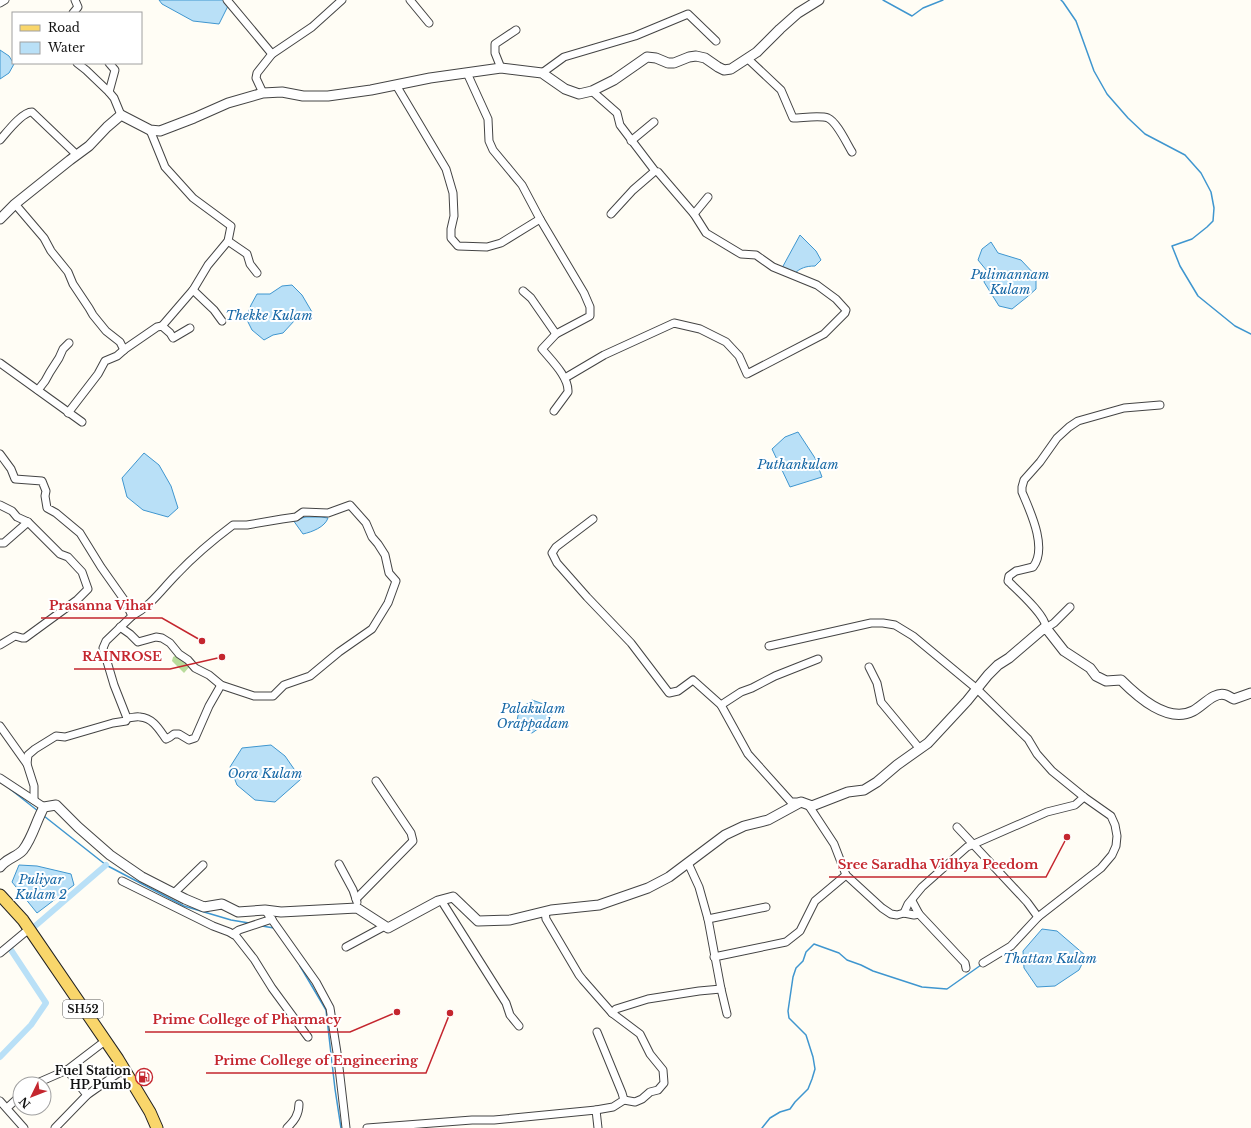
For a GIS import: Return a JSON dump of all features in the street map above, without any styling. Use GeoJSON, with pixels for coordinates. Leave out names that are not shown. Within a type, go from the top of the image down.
{"type":"FeatureCollection","features":[{"type":"Feature","properties":{"kind":"main road","name":"SH52"},"geometry":{"type":"LineString","coordinates":[[0,895],[23,920],[124,1069],[150,1112],[157,1128]]}},
{"type":"Feature","properties":{"kind":"street"},"geometry":{"type":"LineString","coordinates":[[0,3],[5,0]]}},
{"type":"Feature","properties":{"kind":"street"},"geometry":{"type":"LineString","coordinates":[[74,12],[78,7],[75,0]]}},
{"type":"Feature","properties":{"kind":"street"},"geometry":{"type":"LineString","coordinates":[[227,0],[272,54]]}},
{"type":"Feature","properties":{"kind":"street"},"geometry":{"type":"LineString","coordinates":[[262,93],[256,78],[257,74],[272,54],[312,27],[342,0]]}},
{"type":"Feature","properties":{"kind":"street"},"geometry":{"type":"LineString","coordinates":[[410,0],[429,23]]}},
{"type":"Feature","properties":{"kind":"street"},"geometry":{"type":"LineString","coordinates":[[78,64],[109,92],[114,98],[121,115],[150,130],[160,131],[228,103],[262,93],[282,92],[304,96],[328,96],[371,90],[430,78],[501,68],[542,73],[565,89],[580,94],[592,91],[614,80],[647,57],[656,58],[668,63],[674,63],[696,56],[705,58],[724,70],[731,69],[757,52],[798,13],[819,0]]}},
{"type":"Feature","properties":{"kind":"street"},"geometry":{"type":"LineString","coordinates":[[542,73],[564,57],[635,36],[688,14],[716,41]]}},
{"type":"Feature","properties":{"kind":"street"},"geometry":{"type":"LineString","coordinates":[[501,68],[495,53],[495,44],[516,30]]}},
{"type":"Feature","properties":{"kind":"street"},"geometry":{"type":"LineString","coordinates":[[748,59],[781,90],[793,118],[824,117],[830,119],[835,123],[852,152]]}},
{"type":"Feature","properties":{"kind":"street"},"geometry":{"type":"LineString","coordinates":[[109,92],[115,70],[110,64]]}},
{"type":"Feature","properties":{"kind":"street"},"geometry":{"type":"LineString","coordinates":[[467,73],[488,119],[489,141],[492,150],[522,185],[540,219],[584,293],[590,307],[590,316],[556,334],[542,349],[565,378],[568,388],[568,392],[554,411]]}},
{"type":"Feature","properties":{"kind":"street"},"geometry":{"type":"LineString","coordinates":[[396,85],[446,169],[453,193],[454,216],[451,229],[452,238],[458,246],[487,247],[501,243],[540,219]]}},
{"type":"Feature","properties":{"kind":"street"},"geometry":{"type":"LineString","coordinates":[[592,91],[617,113],[620,125],[656,171],[633,190],[611,214]]}},
{"type":"Feature","properties":{"kind":"street"},"geometry":{"type":"LineString","coordinates":[[0,140],[22,116],[32,112],[77,155]]}},
{"type":"Feature","properties":{"kind":"street"},"geometry":{"type":"LineString","coordinates":[[0,218],[15,204],[89,146],[121,115]]}},
{"type":"Feature","properties":{"kind":"street"},"geometry":{"type":"LineString","coordinates":[[631,141],[654,122]]}},
{"type":"Feature","properties":{"kind":"street"},"geometry":{"type":"LineString","coordinates":[[68,413],[98,374],[105,361],[116,356],[157,327],[162,326],[193,290],[208,265],[228,241],[231,226],[193,198],[165,167],[150,130]]}},
{"type":"Feature","properties":{"kind":"street"},"geometry":{"type":"LineString","coordinates":[[565,378],[604,355],[674,323],[700,329],[726,342],[739,356],[748,374],[824,334],[845,313],[846,310],[836,299],[817,285],[773,267],[756,255],[741,254],[706,233],[694,214],[658,172]]}},
{"type":"Feature","properties":{"kind":"street"},"geometry":{"type":"LineString","coordinates":[[694,214],[708,197]]}},
{"type":"Feature","properties":{"kind":"street"},"geometry":{"type":"LineString","coordinates":[[15,204],[44,238],[51,251],[68,272],[73,284],[93,315],[106,331],[120,342],[124,350]]}},
{"type":"Feature","properties":{"kind":"street"},"geometry":{"type":"LineString","coordinates":[[228,241],[247,254],[250,264],[257,273]]}},
{"type":"Feature","properties":{"kind":"street"},"geometry":{"type":"LineString","coordinates":[[193,290],[214,310],[222,322]]}},
{"type":"Feature","properties":{"kind":"street"},"geometry":{"type":"LineString","coordinates":[[523,291],[531,298],[556,334]]}},
{"type":"Feature","properties":{"kind":"street"},"geometry":{"type":"LineString","coordinates":[[162,326],[173,338],[190,328]]}},
{"type":"Feature","properties":{"kind":"street"},"geometry":{"type":"LineString","coordinates":[[38,390],[45,381],[63,349],[69,342]]}},
{"type":"Feature","properties":{"kind":"street"},"geometry":{"type":"LineString","coordinates":[[0,363],[82,422]]}},
{"type":"Feature","properties":{"kind":"street"},"geometry":{"type":"LineString","coordinates":[[1160,405],[1124,408],[1078,421],[1057,438],[1040,462],[1024,480],[1022,487],[1022,492],[1038,536],[1038,555],[1035,566],[1013,573],[1009,576],[1008,581],[1031,604],[1045,622],[1046,628],[1064,651],[1090,668],[1096,676],[1106,681],[1121,680],[1128,688],[1156,709],[1179,715],[1186,714],[1197,709],[1216,696],[1226,695],[1234,699],[1251,693]]}},
{"type":"Feature","properties":{"kind":"street"},"geometry":{"type":"LineString","coordinates":[[0,454],[11,469],[15,479],[42,481],[46,491],[45,496],[47,508],[56,513],[80,533],[101,567],[125,601],[132,616]]}},
{"type":"Feature","properties":{"kind":"street"},"geometry":{"type":"LineString","coordinates":[[120,627],[138,642],[156,637],[162,638],[170,643],[179,654],[188,660],[195,668],[209,675],[221,685],[254,696],[273,696],[284,685],[310,676],[339,652],[372,629],[388,603],[396,581],[389,573],[385,556],[372,537],[366,523],[350,505],[328,514],[303,512],[296,517],[247,525],[233,525],[192,558],[152,602],[132,616],[120,627],[106,641],[103,648],[114,685],[127,718]]}},
{"type":"Feature","properties":{"kind":"street"},"geometry":{"type":"LineString","coordinates":[[0,506],[12,511],[17,517],[28,522],[60,554],[68,557],[82,572],[88,589],[77,600],[25,638],[15,636],[0,645]]}},
{"type":"Feature","properties":{"kind":"street"},"geometry":{"type":"LineString","coordinates":[[593,519],[556,547],[552,554],[557,563],[631,643],[669,693],[678,691],[693,680],[721,705],[748,754],[791,802],[801,802],[812,806]]}},
{"type":"Feature","properties":{"kind":"street"},"geometry":{"type":"LineString","coordinates":[[0,543],[4,542],[28,522]]}},
{"type":"Feature","properties":{"kind":"street"},"geometry":{"type":"LineString","coordinates":[[920,914],[890,914],[846,875],[834,844],[809,806],[848,792],[864,790],[928,743],[967,701],[988,674],[998,664],[1008,658],[1044,628],[1054,623],[1070,607]]}},
{"type":"Feature","properties":{"kind":"street"},"geometry":{"type":"LineString","coordinates":[[769,646],[871,623],[895,625],[913,636],[977,689],[1028,739],[1037,754],[1052,771],[1084,797],[1111,816],[1115,825],[1117,836],[1116,846],[1112,855],[1101,868],[1038,917],[1011,946],[984,963]]}},
{"type":"Feature","properties":{"kind":"street"},"geometry":{"type":"LineString","coordinates":[[721,705],[741,692],[775,676],[818,659]]}},
{"type":"Feature","properties":{"kind":"street"},"geometry":{"type":"LineString","coordinates":[[869,667],[877,683],[881,702],[920,749]]}},
{"type":"Feature","properties":{"kind":"street"},"geometry":{"type":"LineString","coordinates":[[27,764],[28,755],[34,749],[56,736],[65,736],[126,721],[127,718],[139,716],[154,723],[166,739],[174,734],[179,734],[189,740],[195,738],[209,706],[221,685]]}},
{"type":"Feature","properties":{"kind":"street"},"geometry":{"type":"LineString","coordinates":[[0,726],[27,764],[34,786],[34,800]]}},
{"type":"Feature","properties":{"kind":"street"},"geometry":{"type":"LineString","coordinates":[[0,778],[44,807],[56,806],[78,828],[110,855],[142,877],[204,907],[222,904],[238,912],[266,910],[281,912],[357,904],[413,841],[411,833],[376,782]]}},
{"type":"Feature","properties":{"kind":"street"},"geometry":{"type":"LineString","coordinates":[[904,913],[908,904],[922,887],[967,847],[1047,812],[1075,805],[1084,797]]}},
{"type":"Feature","properties":{"kind":"street"},"geometry":{"type":"LineString","coordinates":[[339,864],[353,890],[357,904],[388,928],[412,914],[441,900],[452,897],[478,921],[510,920],[544,912],[599,905],[648,888],[669,877],[725,835],[744,826],[768,820],[801,802]]}},
{"type":"Feature","properties":{"kind":"street"},"geometry":{"type":"LineString","coordinates":[[0,867],[4,861],[22,852],[30,839],[39,815],[44,807]]}},
{"type":"Feature","properties":{"kind":"street"},"geometry":{"type":"LineString","coordinates":[[957,827],[1027,902],[1038,917]]}},
{"type":"Feature","properties":{"kind":"street"},"geometry":{"type":"LineString","coordinates":[[688,863],[698,887],[708,919],[714,957],[727,1014]]}},
{"type":"Feature","properties":{"kind":"street"},"geometry":{"type":"LineString","coordinates":[[174,893],[203,865]]}},
{"type":"Feature","properties":{"kind":"street"},"geometry":{"type":"LineString","coordinates":[[714,957],[786,942],[800,931],[815,901],[846,875]]}},
{"type":"Feature","properties":{"kind":"street"},"geometry":{"type":"LineString","coordinates":[[142,877],[122,881],[213,926],[234,934],[254,959],[272,988],[308,1037]]}},
{"type":"Feature","properties":{"kind":"street"},"geometry":{"type":"LineString","coordinates":[[441,900],[506,1003],[510,1014],[519,1026]]}},
{"type":"Feature","properties":{"kind":"street"},"geometry":{"type":"LineString","coordinates":[[912,901],[920,914],[965,963],[966,968]]}},
{"type":"Feature","properties":{"kind":"street"},"geometry":{"type":"LineString","coordinates":[[708,919],[766,907]]}},
{"type":"Feature","properties":{"kind":"street"},"geometry":{"type":"LineString","coordinates":[[266,910],[316,982],[330,1008],[346,1128]]}},
{"type":"Feature","properties":{"kind":"street"},"geometry":{"type":"LineString","coordinates":[[367,1128],[451,1125],[472,1120],[494,1120],[596,1110],[613,1107],[624,1100],[635,1102],[642,1099],[650,1092],[658,1090],[664,1083],[663,1070],[650,1054],[640,1034],[612,1013],[579,975],[546,919],[544,912]]}},
{"type":"Feature","properties":{"kind":"street"},"geometry":{"type":"LineString","coordinates":[[234,934],[239,930],[272,919]]}},
{"type":"Feature","properties":{"kind":"street"},"geometry":{"type":"LineString","coordinates":[[346,947],[385,926]]}},
{"type":"Feature","properties":{"kind":"street"},"geometry":{"type":"LineString","coordinates":[[0,953],[29,929]]}},
{"type":"Feature","properties":{"kind":"street"},"geometry":{"type":"LineString","coordinates":[[612,1013],[616,1009],[648,999],[721,989]]}},
{"type":"Feature","properties":{"kind":"street"},"geometry":{"type":"LineString","coordinates":[[597,1032],[624,1100]]}},
{"type":"Feature","properties":{"kind":"street"},"geometry":{"type":"LineString","coordinates":[[52,1076],[66,1070],[105,1041]]}},
{"type":"Feature","properties":{"kind":"street"},"geometry":{"type":"LineString","coordinates":[[55,1128],[87,1095],[124,1069]]}},
{"type":"Feature","properties":{"kind":"street"},"geometry":{"type":"LineString","coordinates":[[66,1070],[87,1095]]}},
{"type":"Feature","properties":{"kind":"street"},"geometry":{"type":"LineString","coordinates":[[0,1101],[24,1128]]}},
{"type":"Feature","properties":{"kind":"street"},"geometry":{"type":"LineString","coordinates":[[7,1108],[12,1103]]}},
{"type":"Feature","properties":{"kind":"street"},"geometry":{"type":"LineString","coordinates":[[287,1128],[295,1120],[299,1109],[299,1104]]}},
{"type":"Feature","properties":{"kind":"street"},"geometry":{"type":"LineString","coordinates":[[596,1110],[598,1128]]}},
{"type":"Feature","properties":{"kind":"street"},"geometry":{"type":"LineString","coordinates":[[292,1122],[298,1128]]}},
{"type":"Feature","properties":{"kind":"green space"},"geometry":{"type":"Polygon","coordinates":[[[177,655],[191,665],[184,673],[172,661],[173,657],[177,655]]]}},
{"type":"Feature","properties":{"kind":"water"},"geometry":{"type":"Polygon","coordinates":[[[159,0],[231,0],[219,24],[193,21],[162,4],[159,0]]]}},
{"type":"Feature","properties":{"kind":"water"},"geometry":{"type":"Polygon","coordinates":[[[0,50],[9,56],[12,64],[14,64],[9,73],[0,79],[0,50]]]}},
{"type":"Feature","properties":{"kind":"water"},"geometry":{"type":"Polygon","coordinates":[[[800,235],[816,251],[821,260],[815,266],[803,268],[794,274],[782,268],[800,235]]]}},
{"type":"Feature","properties":{"kind":"water","name":"Pulimannam Kulam"},"geometry":{"type":"Polygon","coordinates":[[[991,242],[998,253],[1021,260],[1036,276],[1036,289],[1012,309],[999,306],[984,282],[987,271],[978,260],[982,249],[991,242]]]}},
{"type":"Feature","properties":{"kind":"water","name":"Thekke Kulam"},"geometry":{"type":"Polygon","coordinates":[[[292,285],[302,295],[312,312],[295,320],[283,333],[273,335],[264,340],[252,330],[246,318],[251,305],[257,294],[270,294],[282,286],[292,285]]]}},
{"type":"Feature","properties":{"kind":"water","name":"Puthankulam"},"geometry":{"type":"Polygon","coordinates":[[[798,432],[815,458],[822,477],[790,487],[772,449],[785,437],[798,432]]]}},
{"type":"Feature","properties":{"kind":"water"},"geometry":{"type":"Polygon","coordinates":[[[144,453],[159,465],[171,486],[178,508],[168,517],[143,510],[127,497],[122,478],[144,453]]]}},
{"type":"Feature","properties":{"kind":"water"},"geometry":{"type":"Polygon","coordinates":[[[306,517],[328,518],[321,526],[303,534],[293,520],[306,517]]]}},
{"type":"Feature","properties":{"kind":"water","name":"Palakulam Orappadam"},"geometry":{"type":"Polygon","coordinates":[[[532,700],[546,705],[552,714],[547,724],[532,733],[525,731],[517,721],[519,710],[532,700]]]}},
{"type":"Feature","properties":{"kind":"water","name":"Oora Kulam"},"geometry":{"type":"Polygon","coordinates":[[[271,745],[285,756],[301,779],[275,802],[255,800],[237,785],[230,767],[242,748],[271,745]]]}},
{"type":"Feature","properties":{"kind":"water","name":"Puliyar Kulam 2"},"geometry":{"type":"Polygon","coordinates":[[[19,865],[37,866],[71,874],[74,885],[37,913],[12,882],[19,865]]]}},
{"type":"Feature","properties":{"kind":"water","name":"Thattan Kulam"},"geometry":{"type":"Polygon","coordinates":[[[1042,929],[1057,931],[1086,956],[1079,970],[1055,986],[1037,987],[1024,968],[1023,951],[1042,929]]]}},
{"type":"Feature","properties":{"kind":"waterway"},"geometry":{"type":"LineString","coordinates":[[883,0],[912,16],[923,8],[943,0]]}},
{"type":"Feature","properties":{"kind":"waterway"},"geometry":{"type":"LineString","coordinates":[[1061,0],[1076,21],[1094,71],[1107,94],[1128,118],[1145,134],[1185,155],[1201,173],[1211,192],[1214,208],[1213,221],[1192,239],[1172,246],[1180,266],[1198,296],[1235,326],[1251,334]]}},
{"type":"Feature","properties":{"kind":"waterway"},"geometry":{"type":"LineString","coordinates":[[5,785],[38,811]]}},
{"type":"Feature","properties":{"kind":"waterway"},"geometry":{"type":"LineString","coordinates":[[44,816],[106,865],[184,906],[231,920],[249,923]]}},
{"type":"Feature","properties":{"kind":"waterway"},"geometry":{"type":"LineString","coordinates":[[34,927],[106,865]]}},
{"type":"Feature","properties":{"kind":"waterway"},"geometry":{"type":"LineString","coordinates":[[262,926],[274,928]]}},
{"type":"Feature","properties":{"kind":"waterway"},"geometry":{"type":"LineString","coordinates":[[0,1057],[31,1025],[46,1003],[9,947],[13,944]]}},
{"type":"Feature","properties":{"kind":"waterway"},"geometry":{"type":"LineString","coordinates":[[762,1128],[770,1118],[780,1112],[790,1109],[808,1089],[815,1069],[806,1035],[789,1018],[788,1011],[793,977],[796,968],[803,961],[806,952],[814,944],[839,953],[847,960],[873,971],[922,987],[947,989],[981,965]]}},
{"type":"Feature","properties":{"kind":"waterway"},"geometry":{"type":"LineString","coordinates":[[300,966],[326,1010],[341,1128]]}},
{"type":"Feature","properties":{"kind":"place","name":"Prasanna Vihar"},"geometry":{"type":"Point","coordinates":[202,641]}},
{"type":"Feature","properties":{"kind":"place","name":"RAINROSE"},"geometry":{"type":"Point","coordinates":[222,657]}},
{"type":"Feature","properties":{"kind":"place","name":"Sree Saradha Vidhya Peedom"},"geometry":{"type":"Point","coordinates":[1067,837]}},
{"type":"Feature","properties":{"kind":"place","name":"Prime College of Pharmacy"},"geometry":{"type":"Point","coordinates":[397,1012]}},
{"type":"Feature","properties":{"kind":"place","name":"Prime College of Engineering"},"geometry":{"type":"Point","coordinates":[450,1013]}},
{"type":"Feature","properties":{"kind":"place","name":"Fuel Station HP Pumb"},"geometry":{"type":"Point","coordinates":[144,1077]}}]}
